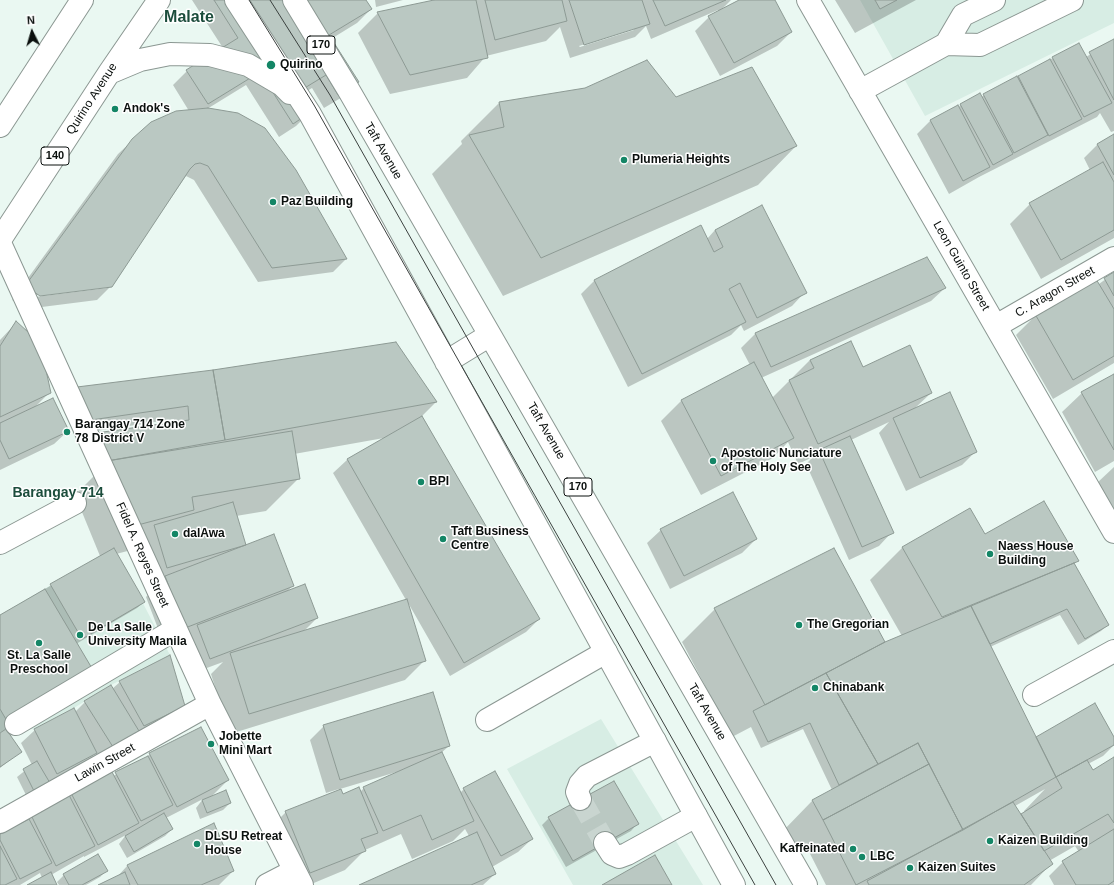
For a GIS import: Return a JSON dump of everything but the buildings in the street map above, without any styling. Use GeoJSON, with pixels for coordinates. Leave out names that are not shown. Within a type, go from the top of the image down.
{"type":"FeatureCollection","features":[{"type":"Feature","properties":{"kind":"main road"},"geometry":{"type":"LineString","coordinates":[[0,126],[82,0]]}},
{"type":"Feature","properties":{"kind":"main road","name":"Quirino Avenue"},"geometry":{"type":"LineString","coordinates":[[0,240],[109,72],[159,0]]}},
{"type":"Feature","properties":{"kind":"main road"},"geometry":{"type":"LineString","coordinates":[[236,0],[310,114],[734,885]]}},
{"type":"Feature","properties":{"kind":"main road","name":"Taft Avenue"},"geometry":{"type":"LineString","coordinates":[[294,0],[348,89],[806,885]]}},
{"type":"Feature","properties":{"kind":"main road","name":"Leon Guinto Street"},"geometry":{"type":"LineString","coordinates":[[808,0],[1114,532]]}},
{"type":"Feature","properties":{"kind":"main road"},"geometry":{"type":"LineString","coordinates":[[946,44],[963,15],[994,0]]}},
{"type":"Feature","properties":{"kind":"main road"},"geometry":{"type":"LineString","coordinates":[[860,91],[946,44],[980,45],[1072,0]]}},
{"type":"Feature","properties":{"kind":"main road"},"geometry":{"type":"LineString","coordinates":[[109,72],[140,60],[170,54],[210,54],[248,65],[276,81],[282,85],[310,114]]}},
{"type":"Feature","properties":{"kind":"main road","name":"Fidel A. Reyes Street"},"geometry":{"type":"LineString","coordinates":[[0,243],[210,704],[298,878]]}},
{"type":"Feature","properties":{"kind":"main road","name":"C. Aragon Street"},"geometry":{"type":"LineString","coordinates":[[996,326],[1114,258]]}},
{"type":"Feature","properties":{"kind":"main road"},"geometry":{"type":"LineString","coordinates":[[446,362],[490,335]]}},
{"type":"Feature","properties":{"kind":"main road"},"geometry":{"type":"LineString","coordinates":[[0,543],[75,503]]}},
{"type":"Feature","properties":{"kind":"main road"},"geometry":{"type":"LineString","coordinates":[[16,724],[176,629]]}},
{"type":"Feature","properties":{"kind":"main road"},"geometry":{"type":"LineString","coordinates":[[1034,695],[1114,651]]}},
{"type":"Feature","properties":{"kind":"main road"},"geometry":{"type":"LineString","coordinates":[[487,720],[606,652]]}},
{"type":"Feature","properties":{"kind":"main road","name":"Lawin Street"},"geometry":{"type":"LineString","coordinates":[[0,822],[210,704]]}},
{"type":"Feature","properties":{"kind":"main road"},"geometry":{"type":"LineString","coordinates":[[580,799],[577,792],[580,784],[587,776],[655,741]]}},
{"type":"Feature","properties":{"kind":"main road"},"geometry":{"type":"LineString","coordinates":[[605,843],[612,854],[619,857],[696,816]]}},
{"type":"Feature","properties":{"kind":"main road"},"geometry":{"type":"LineString","coordinates":[[267,885],[298,878]]}},
{"type":"Feature","properties":{"kind":"shaded area"},"geometry":{"type":"Polygon","coordinates":[[[860,0],[1114,0],[1114,23],[925,116],[860,0]]]}},
{"type":"Feature","properties":{"kind":"shaded area","name":"De La Salle University Manila"},"geometry":{"type":"Polygon","coordinates":[[[114,548],[170,655],[111,685],[74,708],[34,729],[6,729],[0,733],[0,615],[114,548]]]}},
{"type":"Feature","properties":{"kind":"shaded area"},"geometry":{"type":"Polygon","coordinates":[[[601,719],[703,885],[573,885],[507,769],[601,719]]]}},
{"type":"Feature","properties":{"kind":"tunnel"},"geometry":{"type":"LineString","coordinates":[[580,799],[605,843]]}},
{"type":"Feature","properties":{"kind":"tram line"},"geometry":{"type":"LineString","coordinates":[[249,0],[314,105],[755,885]]}},
{"type":"Feature","properties":{"kind":"tram line"},"geometry":{"type":"LineString","coordinates":[[270,0],[330,95],[776,885]]}},
{"type":"Feature","properties":{"kind":"place","name":"Quirino"},"geometry":{"type":"Point","coordinates":[271,65]}},
{"type":"Feature","properties":{"kind":"place","name":"Andok's"},"geometry":{"type":"Point","coordinates":[115,109]}},
{"type":"Feature","properties":{"kind":"place","name":"Plumeria Heights"},"geometry":{"type":"Point","coordinates":[624,160]}},
{"type":"Feature","properties":{"kind":"place","name":"Paz Building"},"geometry":{"type":"Point","coordinates":[273,202]}},
{"type":"Feature","properties":{"kind":"place","name":"Barangay 714 Zone 78 District V"},"geometry":{"type":"Point","coordinates":[67,432]}},
{"type":"Feature","properties":{"kind":"place","name":"Apostolic Nunciature of The Holy See"},"geometry":{"type":"Point","coordinates":[713,461]}},
{"type":"Feature","properties":{"kind":"place","name":"BPI"},"geometry":{"type":"Point","coordinates":[421,482]}},
{"type":"Feature","properties":{"kind":"place","name":"dalAwa"},"geometry":{"type":"Point","coordinates":[175,534]}},
{"type":"Feature","properties":{"kind":"place","name":"Taft Business Centre"},"geometry":{"type":"Point","coordinates":[443,539]}},
{"type":"Feature","properties":{"kind":"place","name":"Naess House Building"},"geometry":{"type":"Point","coordinates":[990,554]}},
{"type":"Feature","properties":{"kind":"place","name":"The Gregorian"},"geometry":{"type":"Point","coordinates":[799,625]}},
{"type":"Feature","properties":{"kind":"place","name":"De La Salle University Manila"},"geometry":{"type":"Point","coordinates":[80,635]}},
{"type":"Feature","properties":{"kind":"place","name":"St. La Salle Preschool"},"geometry":{"type":"Point","coordinates":[39,643]}},
{"type":"Feature","properties":{"kind":"place","name":"Chinabank"},"geometry":{"type":"Point","coordinates":[815,688]}},
{"type":"Feature","properties":{"kind":"place","name":"Jobette Mini Mart"},"geometry":{"type":"Point","coordinates":[211,744]}},
{"type":"Feature","properties":{"kind":"place","name":"Kaizen Building"},"geometry":{"type":"Point","coordinates":[990,841]}},
{"type":"Feature","properties":{"kind":"place","name":"DLSU Retreat House"},"geometry":{"type":"Point","coordinates":[197,844]}},
{"type":"Feature","properties":{"kind":"place","name":"Kaffeinated"},"geometry":{"type":"Point","coordinates":[853,849]}},
{"type":"Feature","properties":{"kind":"place","name":"LBC"},"geometry":{"type":"Point","coordinates":[862,857]}},
{"type":"Feature","properties":{"kind":"place","name":"Kaizen Suites"},"geometry":{"type":"Point","coordinates":[910,868]}},
{"type":"Feature","properties":{"kind":"district","name":"Malate"},"geometry":{"type":"Point","coordinates":[189,18]}},
{"type":"Feature","properties":{"kind":"district","name":"Barangay 714"},"geometry":{"type":"Point","coordinates":[58,493]}}]}
